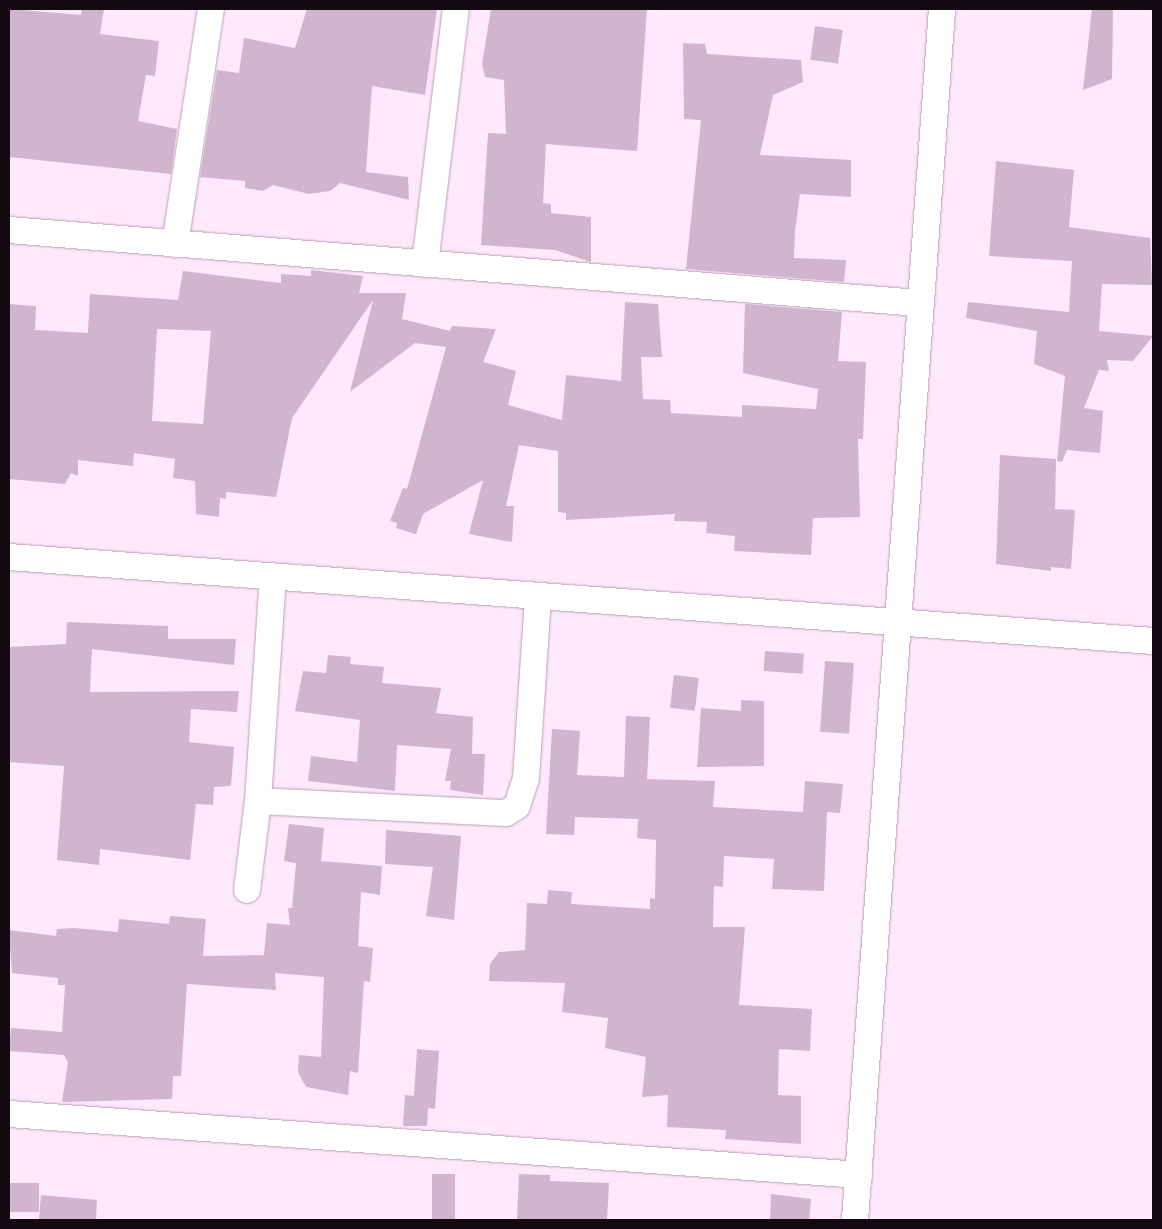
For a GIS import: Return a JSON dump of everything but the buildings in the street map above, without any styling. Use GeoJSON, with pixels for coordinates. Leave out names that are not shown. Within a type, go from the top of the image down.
{"type":"FeatureCollection","features":[{"type":"Feature","properties":{"kind":"street"},"geometry":{"type":"LineString","coordinates":[[175,244],[211,9]]}},
{"type":"Feature","properties":{"kind":"street"},"geometry":{"type":"LineString","coordinates":[[425,264],[456,9]]}},
{"type":"Feature","properties":{"kind":"street"},"geometry":{"type":"LineString","coordinates":[[855,1220],[919,303],[942,9]]}},
{"type":"Feature","properties":{"kind":"street"},"geometry":{"type":"LineString","coordinates":[[9,230],[919,303]]}},
{"type":"Feature","properties":{"kind":"street"},"geometry":{"type":"LineString","coordinates":[[9,557],[897,620],[1153,641]]}},
{"type":"Feature","properties":{"kind":"street"},"geometry":{"type":"LineString","coordinates":[[247,890],[258,801],[273,576]]}},
{"type":"Feature","properties":{"kind":"street"},"geometry":{"type":"LineString","coordinates":[[258,801],[506,813],[517,806],[526,778],[538,596]]}},
{"type":"Feature","properties":{"kind":"street"},"geometry":{"type":"LineString","coordinates":[[9,1114],[859,1175]]}}]}
